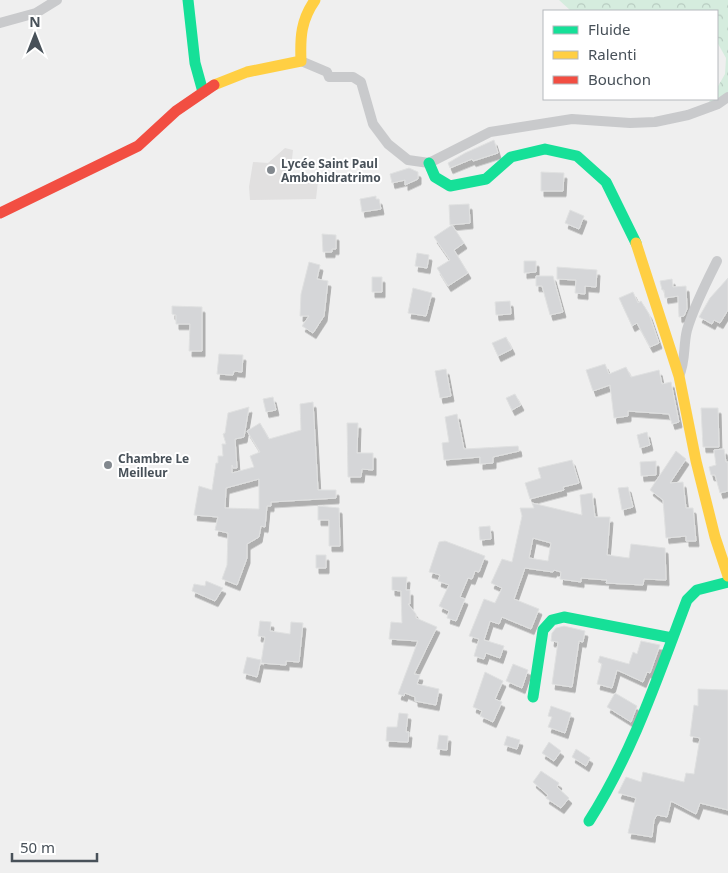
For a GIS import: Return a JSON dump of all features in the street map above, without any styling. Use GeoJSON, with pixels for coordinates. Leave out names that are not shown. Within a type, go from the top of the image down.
{"type":"FeatureCollection","features":[{"type":"Feature","properties":{"kind":"street"},"geometry":{"type":"LineString","coordinates":[[0,23],[36,13],[57,0]]}},
{"type":"Feature","properties":{"kind":"street"},"geometry":{"type":"LineString","coordinates":[[188,0],[195,62],[203,92]]}},
{"type":"Feature","properties":{"kind":"street"},"geometry":{"type":"LineString","coordinates":[[301,61],[300,28],[304,15],[315,0]]}},
{"type":"Feature","properties":{"kind":"street"},"geometry":{"type":"LineString","coordinates":[[0,213],[138,146],[176,111],[218,84],[247,72],[301,61],[327,72],[329,77],[353,77],[361,82],[373,124],[388,144],[408,160],[429,163],[490,132],[572,119],[630,123],[656,122],[688,115],[718,104],[728,97]]}},
{"type":"Feature","properties":{"kind":"street"},"geometry":{"type":"LineString","coordinates":[[429,163],[435,177],[450,186],[486,179],[511,157],[544,149],[577,156],[606,182],[637,246],[679,376],[696,461],[715,537],[728,576]]}},
{"type":"Feature","properties":{"kind":"street"},"geometry":{"type":"LineString","coordinates":[[679,376],[684,366],[687,331],[702,291],[717,261]]}},
{"type":"Feature","properties":{"kind":"street"},"geometry":{"type":"LineString","coordinates":[[589,821],[603,802],[643,719],[687,600],[697,590],[728,582]]}},
{"type":"Feature","properties":{"kind":"street"},"geometry":{"type":"LineString","coordinates":[[533,697],[543,630],[548,621],[554,618],[564,617],[623,627],[672,638]]}},
{"type":"Feature","properties":{"kind":"shaded area","name":"Lycée Saint Paul Ambohidratrimo"},"geometry":{"type":"Polygon","coordinates":[[[285,148],[293,150],[290,177],[318,181],[316,199],[250,200],[249,187],[253,162],[268,163],[285,148]]]}},
{"type":"Feature","properties":{"kind":"green space"},"geometry":{"type":"Polygon","coordinates":[[[559,0],[728,0],[728,93],[716,102],[709,102],[710,100],[718,100],[718,86],[725,74],[726,58],[718,44],[718,10],[570,10],[559,0]]]}},
{"type":"Feature","properties":{"kind":"building"},"geometry":{"type":"Polygon","coordinates":[[[494,140],[498,153],[473,161],[472,159],[450,168],[448,163],[494,140]]]}},
{"type":"Feature","properties":{"kind":"building"},"geometry":{"type":"Polygon","coordinates":[[[409,168],[418,172],[418,179],[405,185],[405,180],[392,183],[390,174],[409,168]]]}},
{"type":"Feature","properties":{"kind":"building"},"geometry":{"type":"Polygon","coordinates":[[[541,172],[564,173],[563,191],[541,191],[541,172]]]}},
{"type":"Feature","properties":{"kind":"building"},"geometry":{"type":"Polygon","coordinates":[[[376,196],[376,199],[379,199],[381,209],[362,212],[360,199],[376,196]]]}},
{"type":"Feature","properties":{"kind":"building"},"geometry":{"type":"Polygon","coordinates":[[[469,204],[470,223],[450,225],[449,205],[469,204]]]}},
{"type":"Feature","properties":{"kind":"building"},"geometry":{"type":"Polygon","coordinates":[[[570,210],[584,216],[579,229],[565,223],[570,210]]]}},
{"type":"Feature","properties":{"kind":"building"},"geometry":{"type":"Polygon","coordinates":[[[452,225],[464,243],[454,250],[468,273],[448,286],[437,268],[450,260],[434,237],[452,225]]]}},
{"type":"Feature","properties":{"kind":"building"},"geometry":{"type":"Polygon","coordinates":[[[322,234],[336,235],[336,249],[332,249],[332,252],[323,252],[322,234]]]}},
{"type":"Feature","properties":{"kind":"building"},"geometry":{"type":"Polygon","coordinates":[[[417,253],[429,255],[427,268],[415,266],[417,253]]]}},
{"type":"Feature","properties":{"kind":"building"},"geometry":{"type":"Polygon","coordinates":[[[524,261],[536,261],[536,272],[524,273],[524,261]]]}},
{"type":"Feature","properties":{"kind":"building"},"geometry":{"type":"Polygon","coordinates":[[[309,262],[320,265],[317,279],[328,281],[324,316],[313,333],[302,326],[309,316],[300,316],[301,294],[309,262]]]}},
{"type":"Feature","properties":{"kind":"building"},"geometry":{"type":"Polygon","coordinates":[[[557,267],[597,270],[596,287],[585,286],[585,294],[575,293],[576,280],[557,279],[557,267]]]}},
{"type":"Feature","properties":{"kind":"building"},"geometry":{"type":"Polygon","coordinates":[[[536,276],[553,276],[563,312],[550,315],[542,286],[536,286],[536,276]]]}},
{"type":"Feature","properties":{"kind":"building"},"geometry":{"type":"Polygon","coordinates":[[[372,277],[382,277],[382,292],[372,292],[372,277]]]}},
{"type":"Feature","properties":{"kind":"building"},"geometry":{"type":"Polygon","coordinates":[[[728,278],[728,310],[720,323],[714,320],[712,324],[699,317],[710,298],[728,278]]]}},
{"type":"Feature","properties":{"kind":"building"},"geometry":{"type":"Polygon","coordinates":[[[672,279],[673,287],[686,286],[687,309],[684,316],[679,317],[678,296],[665,298],[664,290],[662,290],[660,281],[672,279]]]}},
{"type":"Feature","properties":{"kind":"building"},"geometry":{"type":"Polygon","coordinates":[[[413,288],[432,293],[426,316],[408,313],[413,288]]]}},
{"type":"Feature","properties":{"kind":"building"},"geometry":{"type":"Polygon","coordinates":[[[633,292],[638,303],[641,301],[649,314],[659,343],[650,347],[637,323],[632,326],[619,298],[633,292]]]}},
{"type":"Feature","properties":{"kind":"building"},"geometry":{"type":"Polygon","coordinates":[[[510,301],[511,314],[496,315],[495,302],[510,301]]]}},
{"type":"Feature","properties":{"kind":"building"},"geometry":{"type":"Polygon","coordinates":[[[172,306],[202,307],[202,351],[189,351],[190,324],[176,324],[176,315],[172,314],[172,306]]]}},
{"type":"Feature","properties":{"kind":"building"},"geometry":{"type":"Polygon","coordinates":[[[506,337],[512,349],[498,356],[492,343],[506,337]]]}},
{"type":"Feature","properties":{"kind":"building"},"geometry":{"type":"Polygon","coordinates":[[[219,354],[243,355],[242,372],[234,371],[233,375],[217,374],[219,354]]]}},
{"type":"Feature","properties":{"kind":"building"},"geometry":{"type":"Polygon","coordinates":[[[605,364],[609,374],[626,367],[631,377],[659,370],[662,384],[671,382],[679,422],[672,424],[669,414],[628,411],[628,416],[614,418],[610,385],[593,391],[586,370],[605,364]]]}},
{"type":"Feature","properties":{"kind":"building"},"geometry":{"type":"Polygon","coordinates":[[[446,369],[451,396],[440,398],[435,371],[446,369]]]}},
{"type":"Feature","properties":{"kind":"building"},"geometry":{"type":"Polygon","coordinates":[[[515,394],[521,405],[512,410],[506,398],[515,394]]]}},
{"type":"Feature","properties":{"kind":"building"},"geometry":{"type":"Polygon","coordinates":[[[273,397],[276,410],[266,412],[263,399],[273,397]]]}},
{"type":"Feature","properties":{"kind":"building"},"geometry":{"type":"Polygon","coordinates":[[[313,402],[318,490],[336,490],[336,498],[271,502],[271,506],[267,506],[265,527],[261,526],[259,537],[247,544],[247,558],[237,585],[222,579],[227,565],[228,533],[215,530],[218,517],[194,515],[199,486],[212,490],[218,456],[223,456],[222,444],[226,444],[223,434],[225,433],[228,413],[249,407],[244,437],[235,439],[237,468],[233,468],[232,465],[232,473],[254,467],[250,456],[260,452],[247,431],[260,423],[269,439],[301,430],[300,404],[313,402]],[[259,479],[226,488],[225,508],[259,509],[259,479]]]}},
{"type":"Feature","properties":{"kind":"building"},"geometry":{"type":"Polygon","coordinates":[[[701,408],[718,408],[719,447],[703,447],[701,408]]]}},
{"type":"Feature","properties":{"kind":"building"},"geometry":{"type":"Polygon","coordinates":[[[457,414],[464,449],[518,446],[519,451],[493,457],[493,463],[480,464],[480,457],[444,460],[442,443],[449,442],[445,417],[457,414]]]}},
{"type":"Feature","properties":{"kind":"building"},"geometry":{"type":"Polygon","coordinates":[[[347,423],[358,423],[357,453],[373,453],[373,470],[362,469],[361,477],[348,477],[347,423]]]}},
{"type":"Feature","properties":{"kind":"building"},"geometry":{"type":"Polygon","coordinates":[[[647,432],[650,445],[640,448],[637,435],[647,432]]]}},
{"type":"Feature","properties":{"kind":"building"},"geometry":{"type":"Polygon","coordinates":[[[724,449],[726,462],[728,462],[728,491],[720,493],[715,475],[711,475],[709,467],[716,465],[714,450],[724,449]]]}},
{"type":"Feature","properties":{"kind":"building"},"geometry":{"type":"Polygon","coordinates":[[[676,451],[686,459],[670,483],[683,482],[686,508],[693,508],[696,541],[686,541],[686,536],[666,538],[663,500],[650,490],[676,451]]]}},
{"type":"Feature","properties":{"kind":"building"},"geometry":{"type":"Polygon","coordinates":[[[572,460],[579,483],[563,487],[564,490],[530,499],[525,483],[541,478],[538,468],[572,460]]]}},
{"type":"Feature","properties":{"kind":"building"},"geometry":{"type":"Polygon","coordinates":[[[656,461],[656,475],[641,476],[640,462],[656,461]]]}},
{"type":"Feature","properties":{"kind":"building"},"geometry":{"type":"Polygon","coordinates":[[[628,487],[633,507],[622,510],[618,488],[628,487]]]}},
{"type":"Feature","properties":{"kind":"building"},"geometry":{"type":"Polygon","coordinates":[[[592,493],[595,517],[610,517],[607,555],[629,558],[631,544],[665,548],[666,580],[644,579],[643,585],[606,583],[607,580],[581,578],[581,582],[560,579],[561,572],[554,570],[553,572],[525,568],[514,599],[539,609],[531,629],[502,617],[499,624],[490,621],[484,640],[504,646],[500,658],[486,653],[484,659],[474,656],[479,639],[469,636],[484,599],[495,603],[502,588],[491,583],[502,559],[512,562],[522,516],[520,508],[534,508],[532,503],[582,515],[580,495],[592,493]],[[533,538],[529,558],[548,561],[551,543],[533,538]]]}},
{"type":"Feature","properties":{"kind":"building"},"geometry":{"type":"Polygon","coordinates":[[[318,506],[339,508],[340,546],[329,546],[329,520],[318,520],[318,506]]]}},
{"type":"Feature","properties":{"kind":"building"},"geometry":{"type":"Polygon","coordinates":[[[490,526],[491,539],[480,540],[479,527],[490,526]]]}},
{"type":"Feature","properties":{"kind":"building"},"geometry":{"type":"Polygon","coordinates":[[[445,541],[485,556],[479,572],[475,571],[472,579],[468,578],[460,597],[465,599],[456,621],[447,618],[449,611],[439,606],[449,585],[438,581],[440,575],[429,572],[439,542],[445,541]]]}},
{"type":"Feature","properties":{"kind":"building"},"geometry":{"type":"Polygon","coordinates":[[[316,555],[326,555],[326,568],[316,568],[316,555]]]}},
{"type":"Feature","properties":{"kind":"building"},"geometry":{"type":"Polygon","coordinates":[[[392,577],[407,577],[406,590],[410,590],[410,604],[408,604],[416,614],[416,618],[437,627],[414,674],[420,675],[417,684],[439,689],[436,705],[415,701],[415,697],[405,693],[404,696],[398,694],[418,641],[389,639],[391,622],[402,623],[401,591],[392,590],[392,577]]]}},
{"type":"Feature","properties":{"kind":"building"},"geometry":{"type":"Polygon","coordinates":[[[206,581],[223,588],[215,601],[192,591],[194,584],[205,586],[206,581]]]}},
{"type":"Feature","properties":{"kind":"building"},"geometry":{"type":"Polygon","coordinates":[[[260,621],[271,622],[270,631],[290,634],[291,622],[303,623],[299,662],[286,661],[286,665],[261,663],[265,637],[258,636],[260,621]]]}},
{"type":"Feature","properties":{"kind":"building"},"geometry":{"type":"Polygon","coordinates":[[[564,626],[585,631],[583,642],[579,641],[572,687],[552,684],[558,642],[551,641],[552,633],[556,628],[564,626]]]}},
{"type":"Feature","properties":{"kind":"building"},"geometry":{"type":"Polygon","coordinates":[[[641,641],[660,645],[650,673],[647,672],[643,682],[617,670],[612,688],[597,684],[602,664],[598,662],[600,656],[629,664],[633,652],[637,654],[641,641]]]}},
{"type":"Feature","properties":{"kind":"building"},"geometry":{"type":"Polygon","coordinates":[[[247,657],[261,660],[257,677],[243,673],[247,657]]]}},
{"type":"Feature","properties":{"kind":"building"},"geometry":{"type":"Polygon","coordinates":[[[513,664],[528,670],[522,688],[506,681],[513,664]]]}},
{"type":"Feature","properties":{"kind":"building"},"geometry":{"type":"Polygon","coordinates":[[[485,672],[503,681],[495,699],[502,702],[493,722],[480,716],[482,711],[473,707],[485,672]]]}},
{"type":"Feature","properties":{"kind":"building"},"geometry":{"type":"Polygon","coordinates":[[[698,689],[728,690],[728,810],[700,803],[696,814],[671,801],[667,817],[657,815],[654,820],[652,837],[628,833],[636,798],[618,793],[626,777],[641,782],[643,772],[684,782],[686,773],[694,774],[700,738],[690,736],[694,705],[698,706],[698,689]]]}},
{"type":"Feature","properties":{"kind":"building"},"geometry":{"type":"Polygon","coordinates":[[[615,693],[637,706],[631,722],[607,707],[615,693]]]}},
{"type":"Feature","properties":{"kind":"building"},"geometry":{"type":"Polygon","coordinates":[[[551,706],[571,713],[565,733],[548,727],[552,717],[548,716],[551,706]]]}},
{"type":"Feature","properties":{"kind":"building"},"geometry":{"type":"Polygon","coordinates":[[[399,713],[408,714],[406,732],[409,732],[408,742],[386,741],[387,727],[397,727],[399,713]]]}},
{"type":"Feature","properties":{"kind":"building"},"geometry":{"type":"Polygon","coordinates":[[[439,735],[448,736],[447,750],[437,749],[439,735]]]}},
{"type":"Feature","properties":{"kind":"building"},"geometry":{"type":"Polygon","coordinates":[[[507,736],[520,740],[517,749],[504,745],[507,736]]]}},
{"type":"Feature","properties":{"kind":"building"},"geometry":{"type":"Polygon","coordinates":[[[549,742],[561,751],[554,761],[542,753],[549,742]]]}},
{"type":"Feature","properties":{"kind":"building"},"geometry":{"type":"Polygon","coordinates":[[[576,749],[590,758],[586,766],[572,757],[576,749]]]}},
{"type":"Feature","properties":{"kind":"building"},"geometry":{"type":"Polygon","coordinates":[[[541,771],[559,783],[557,787],[569,798],[561,808],[546,798],[548,795],[533,782],[541,771]]]}},
{"type":"Feature","properties":{"kind":"traffic: fast"},"geometry":{"type":"LineString","coordinates":[[188,0],[195,63],[203,92]]}},
{"type":"Feature","properties":{"kind":"traffic: fast"},"geometry":{"type":"LineString","coordinates":[[429,163],[435,177],[450,186],[486,179],[511,157],[545,149],[577,156],[606,182],[636,243]]}},
{"type":"Feature","properties":{"kind":"traffic: fast"},"geometry":{"type":"LineString","coordinates":[[589,821],[605,795],[632,741],[687,600],[697,590],[728,582]]}},
{"type":"Feature","properties":{"kind":"traffic: fast"},"geometry":{"type":"LineString","coordinates":[[533,697],[543,630],[552,620],[564,617],[672,638]]}},
{"type":"Feature","properties":{"kind":"traffic: slow"},"geometry":{"type":"LineString","coordinates":[[214,85],[247,72],[301,61],[302,29],[310,7],[315,0]]}},
{"type":"Feature","properties":{"kind":"traffic: slow"},"geometry":{"type":"LineString","coordinates":[[636,243],[679,376],[696,461],[715,537],[728,576]]}},
{"type":"Feature","properties":{"kind":"traffic: jam"},"geometry":{"type":"LineString","coordinates":[[0,213],[138,146],[176,111],[214,85]]}},
{"type":"Feature","properties":{"kind":"place","name":"Lycée Saint Paul Ambohidratrimo"},"geometry":{"type":"Point","coordinates":[271,170]}},
{"type":"Feature","properties":{"kind":"place","name":"Chambre Le Meilleur"},"geometry":{"type":"Point","coordinates":[108,465]}}]}
